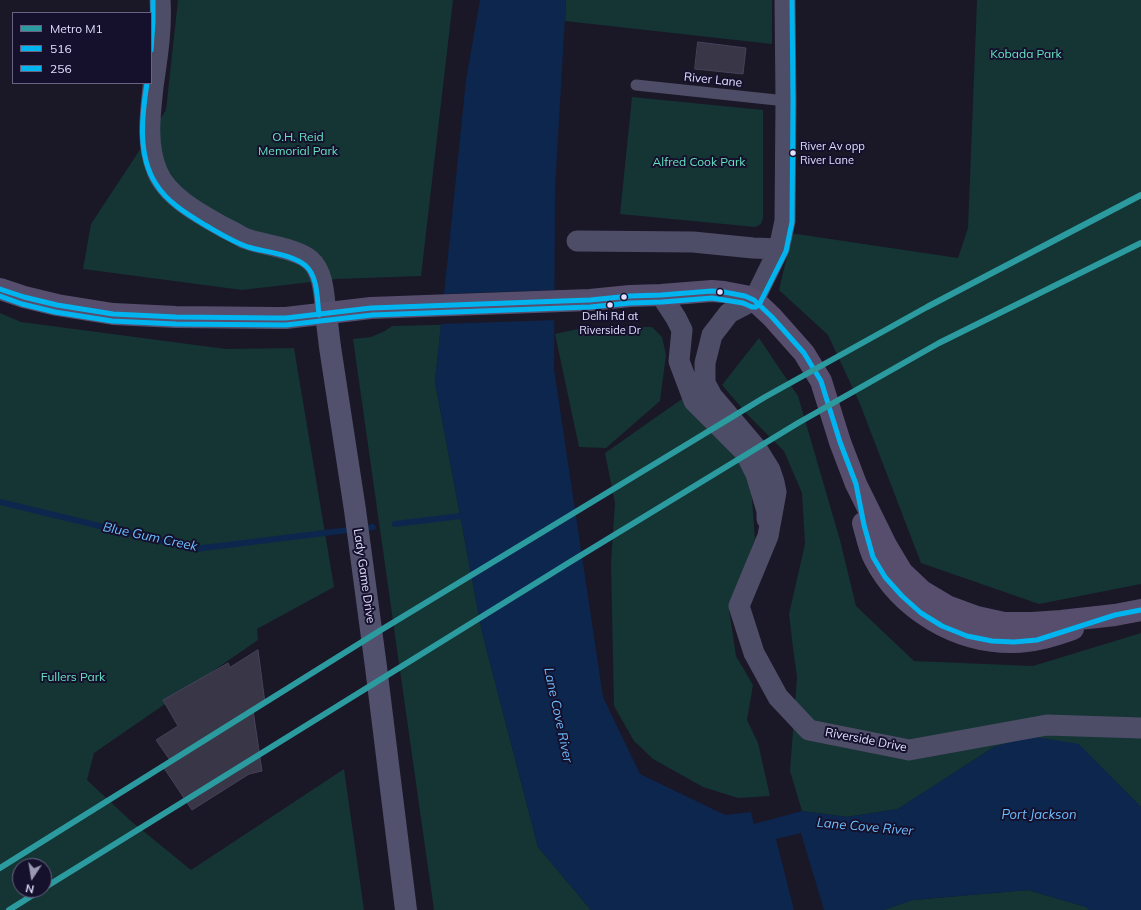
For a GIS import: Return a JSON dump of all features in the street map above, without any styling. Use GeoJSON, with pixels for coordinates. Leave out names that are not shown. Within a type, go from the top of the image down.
{"type":"FeatureCollection","features":[{"type":"Feature","properties":{"kind":"main road"},"geometry":{"type":"LineString","coordinates":[[0,289],[24,297],[57,305],[113,314],[176,317],[286,318],[371,308],[590,300],[712,291],[745,296],[754,300],[772,317],[804,353],[821,382],[840,442],[856,484],[886,547],[902,572],[922,591],[947,606],[977,617],[1004,623],[1032,623],[1114,615],[1141,610]]}},
{"type":"Feature","properties":{"kind":"main road","name":"Lady Game Drive"},"geometry":{"type":"LineString","coordinates":[[326,314],[355,510],[406,910]]}},
{"type":"Feature","properties":{"kind":"street"},"geometry":{"type":"LineString","coordinates":[[160,0],[158,51],[150,117],[151,151],[156,170],[164,184],[173,194],[197,212],[244,238],[301,255],[310,260],[316,267],[323,286],[326,314]]}},
{"type":"Feature","properties":{"kind":"street"},"geometry":{"type":"LineString","coordinates":[[754,300],[779,249],[785,221],[785,0]]}},
{"type":"Feature","properties":{"kind":"street"},"geometry":{"type":"LineString","coordinates":[[577,241],[693,242],[779,249]]}},
{"type":"Feature","properties":{"kind":"street","name":"Riverside Drive"},"geometry":{"type":"LineString","coordinates":[[661,295],[682,330],[679,361],[694,401],[745,452],[756,474],[766,511],[768,536]]}},
{"type":"Feature","properties":{"kind":"street","name":"Riverside Drive"},"geometry":{"type":"LineString","coordinates":[[754,300],[729,313],[712,335],[705,363],[705,383],[720,407],[757,449],[770,470],[774,482],[776,492],[768,536],[739,606],[754,653],[778,697],[809,730],[909,750],[1047,725],[1141,728]]}},
{"type":"Feature","properties":{"kind":"lane","name":"River Lane"},"geometry":{"type":"LineString","coordinates":[[636,85],[786,101]]}},
{"type":"Feature","properties":{"kind":"green space","name":"O.H. Reid Memorial Park"},"geometry":{"type":"Polygon","coordinates":[[[178,0],[453,0],[421,276],[337,279],[242,290],[83,269],[91,224],[166,110],[178,0]]]}},
{"type":"Feature","properties":{"kind":"green space"},"geometry":{"type":"Polygon","coordinates":[[[566,0],[772,0],[772,44],[565,21],[566,0]]]}},
{"type":"Feature","properties":{"kind":"green space","name":"Kobada Park"},"geometry":{"type":"Polygon","coordinates":[[[977,0],[1141,0],[1141,584],[1039,604],[921,563],[860,404],[828,335],[779,290],[787,256],[790,233],[958,258],[968,228],[977,0]]]}},
{"type":"Feature","properties":{"kind":"green space","name":"Alfred Cook Park"},"geometry":{"type":"Polygon","coordinates":[[[632,97],[763,110],[763,218],[761,224],[755,227],[620,214],[632,97]]]}},
{"type":"Feature","properties":{"kind":"green space","name":"Fullers Park"},"geometry":{"type":"Polygon","coordinates":[[[0,313],[21,322],[226,349],[294,348],[334,587],[257,629],[258,640],[94,753],[87,780],[131,821],[191,870],[344,769],[364,910],[0,910],[0,313]]]}},
{"type":"Feature","properties":{"kind":"green space"},"geometry":{"type":"Polygon","coordinates":[[[441,325],[435,382],[482,632],[538,847],[591,910],[434,910],[353,339],[371,337],[392,326],[441,325]]]}},
{"type":"Feature","properties":{"kind":"green space"},"geometry":{"type":"Polygon","coordinates":[[[586,327],[652,327],[662,337],[666,355],[660,401],[606,448],[579,447],[555,334],[586,327]]]}},
{"type":"Feature","properties":{"kind":"green space"},"geometry":{"type":"Polygon","coordinates":[[[759,338],[798,396],[840,540],[856,606],[914,661],[1033,666],[1141,633],[1141,807],[1079,745],[994,747],[898,809],[847,817],[802,811],[790,771],[797,677],[789,614],[805,544],[802,493],[784,451],[747,414],[722,385],[759,338]]]}},
{"type":"Feature","properties":{"kind":"green space"},"geometry":{"type":"Polygon","coordinates":[[[682,399],[740,461],[748,477],[752,498],[755,539],[729,609],[736,656],[753,685],[747,720],[758,743],[770,796],[738,798],[703,787],[653,759],[634,741],[614,706],[611,563],[615,503],[605,453],[682,399]]]}},
{"type":"Feature","properties":{"kind":"green space"},"geometry":{"type":"Polygon","coordinates":[[[1028,890],[1086,907],[1089,910],[883,910],[913,900],[1028,890]]]}},
{"type":"Feature","properties":{"kind":"water","name":"Port Jackson"},"geometry":{"type":"Polygon","coordinates":[[[480,0],[566,0],[555,189],[554,369],[603,697],[640,774],[725,815],[751,812],[754,824],[802,811],[847,817],[898,809],[994,747],[1029,736],[1079,744],[1141,807],[1141,910],[1089,910],[1086,907],[1028,890],[913,900],[883,910],[824,910],[801,833],[776,839],[794,910],[591,910],[538,847],[482,632],[435,382],[466,80],[480,0]]]}},
{"type":"Feature","properties":{"kind":"pier"},"geometry":{"type":"Polygon","coordinates":[[[556,290],[556,320],[439,324],[442,294],[556,290]]]}},
{"type":"Feature","properties":{"kind":"building"},"geometry":{"type":"Polygon","coordinates":[[[698,42],[746,48],[743,74],[695,69],[698,42]]]}},
{"type":"Feature","properties":{"kind":"building"},"geometry":{"type":"Polygon","coordinates":[[[258,650],[265,703],[253,710],[262,771],[249,774],[192,810],[164,768],[172,763],[156,740],[178,726],[163,700],[228,663],[230,667],[258,650]]]}},
{"type":"Feature","properties":{"kind":"waterway","name":"Blue Gum Creek"},"geometry":{"type":"LineString","coordinates":[[0,502],[195,549],[373,527]]}},
{"type":"Feature","properties":{"kind":"waterway","name":"Blue Gum Creek"},"geometry":{"type":"LineString","coordinates":[[395,524],[469,515]]}},
{"type":"Feature","properties":{"kind":"metro line","name":"M1"},"geometry":{"type":"LineString","coordinates":[[0,868],[381,630],[765,397],[927,307],[1141,195]]}},
{"type":"Feature","properties":{"kind":"metro line","name":"M1"},"geometry":{"type":"LineString","coordinates":[[52,883],[570,562],[798,423],[939,343],[1141,243]]}},
{"type":"Feature","properties":{"kind":"metro line","name":"M1"},"geometry":{"type":"LineString","coordinates":[[9,910],[28,898]]}},
{"type":"Feature","properties":{"kind":"transit line","name":"256"},"geometry":{"type":"LineString","coordinates":[[152,36],[153,0]]}},
{"type":"Feature","properties":{"kind":"transit line","name":"256"},"geometry":{"type":"LineString","coordinates":[[0,296],[22,304],[55,312],[112,321],[176,324],[286,325],[372,315],[590,307],[712,298],[743,303],[756,307],[760,303],[786,251],[792,222],[792,0]]}},
{"type":"Feature","properties":{"kind":"transit line","name":"256"},"geometry":{"type":"LineString","coordinates":[[147,84],[142,135],[143,148],[150,173],[156,184],[166,196],[184,212],[231,240],[248,247],[286,256],[306,266],[315,282],[319,315]]}},
{"type":"Feature","properties":{"kind":"transit line","name":"516"},"geometry":{"type":"LineString","coordinates":[[0,289],[24,297],[57,305],[113,314],[176,317],[276,318],[371,308],[590,300],[712,291],[745,296],[754,300],[772,317],[804,353],[821,381],[840,442],[856,484],[864,525],[873,557],[885,577],[902,596],[921,613],[942,626],[967,636],[992,641],[1014,642],[1037,640],[1115,615],[1141,610]]}},
{"type":"Feature","properties":{"kind":"place","name":"River Av opp River Lane"},"geometry":{"type":"Point","coordinates":[793,153]}},
{"type":"Feature","properties":{"kind":"place","name":"Delhi Rd at Riverside Dr"},"geometry":{"type":"Point","coordinates":[610,305]}},
{"type":"Feature","properties":{"kind":"water label","name":"Lane Cove River"},"geometry":{"type":"Point","coordinates":[558,715]}},
{"type":"Feature","properties":{"kind":"water label","name":"Lane Cove River"},"geometry":{"type":"Point","coordinates":[865,827]}}]}
